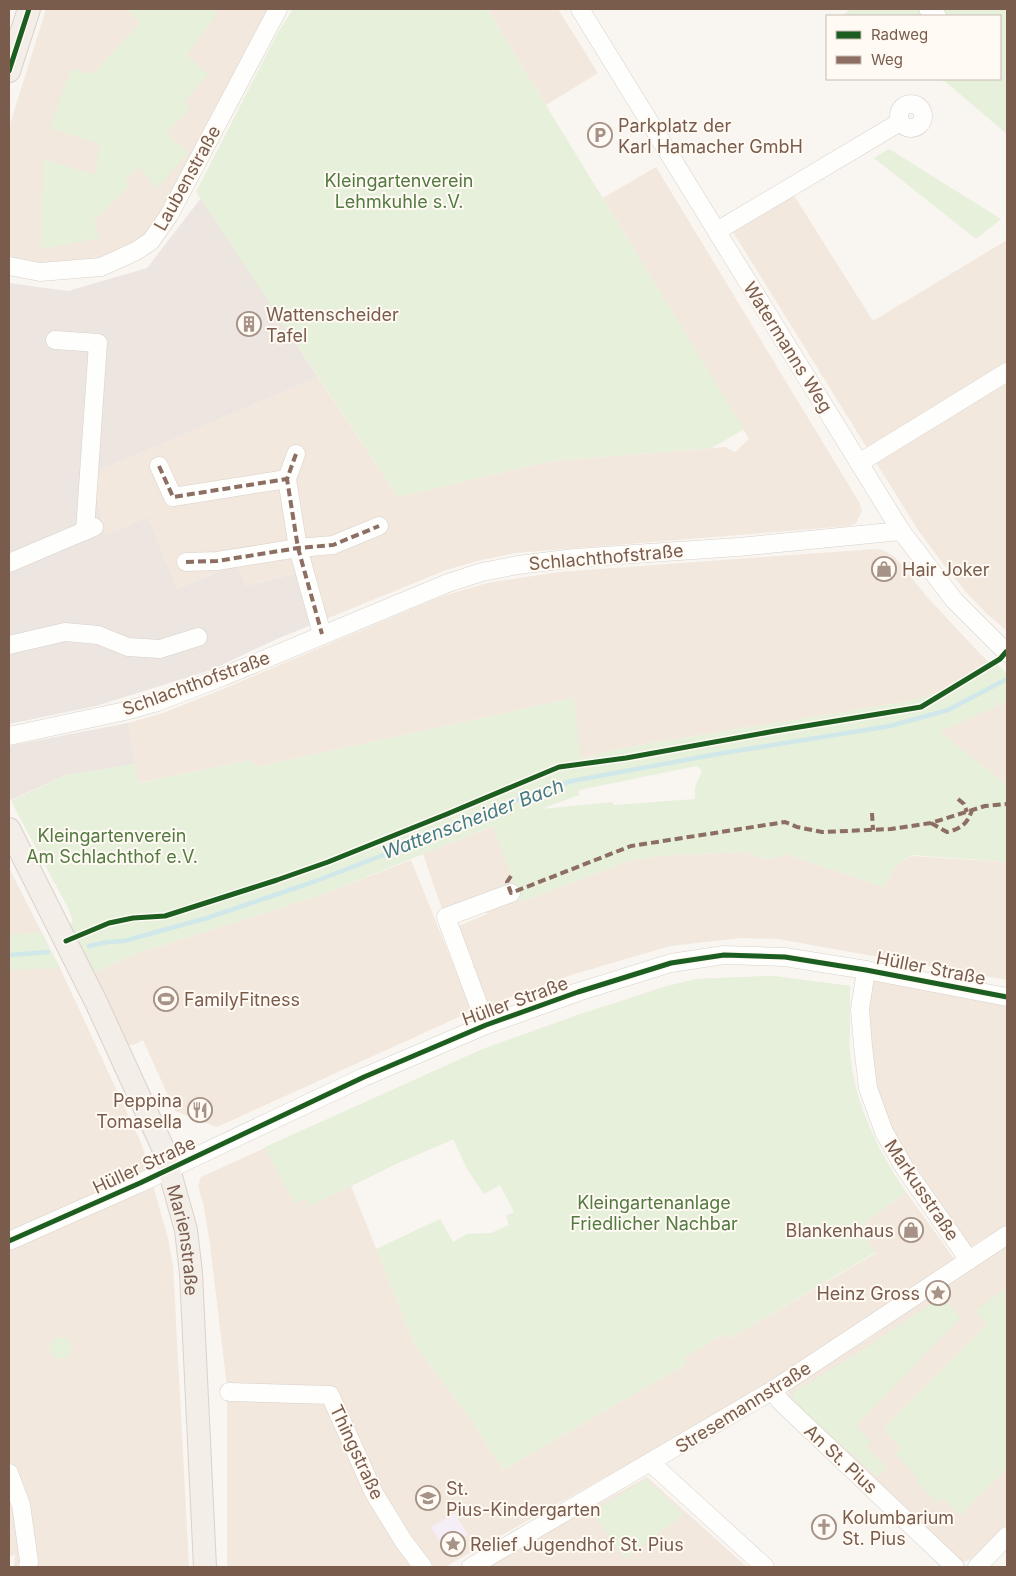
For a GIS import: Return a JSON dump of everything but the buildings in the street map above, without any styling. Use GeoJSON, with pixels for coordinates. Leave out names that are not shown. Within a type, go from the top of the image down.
{"type":"FeatureCollection","features":[{"type":"Feature","properties":{"kind":"main road"},"geometry":{"type":"LineString","coordinates":[[9,71],[29,9]]}},
{"type":"Feature","properties":{"kind":"main road","name":"Marienstraße"},"geometry":{"type":"LineString","coordinates":[[9,829],[96,1002],[163,1148],[186,1230],[190,1257],[205,1567]]}},
{"type":"Feature","properties":{"kind":"street","name":"Laubenstraße"},"geometry":{"type":"LineString","coordinates":[[9,266],[40,272],[101,267],[136,251],[153,239],[169,215],[278,9]]}},
{"type":"Feature","properties":{"kind":"street","name":"Watermanns Weg"},"geometry":{"type":"LineString","coordinates":[[580,9],[900,531],[954,600],[1007,653]]}},
{"type":"Feature","properties":{"kind":"street"},"geometry":{"type":"LineString","coordinates":[[717,231],[900,122]]}},
{"type":"Feature","properties":{"kind":"street"},"geometry":{"type":"LineString","coordinates":[[9,562],[90,529],[98,344],[55,340]]}},
{"type":"Feature","properties":{"kind":"street"},"geometry":{"type":"LineString","coordinates":[[859,463],[1007,372]]}},
{"type":"Feature","properties":{"kind":"street"},"geometry":{"type":"LineString","coordinates":[[296,454],[287,479],[298,548],[322,634]]}},
{"type":"Feature","properties":{"kind":"street"},"geometry":{"type":"LineString","coordinates":[[159,466],[173,497],[287,479]]}},
{"type":"Feature","properties":{"kind":"street"},"geometry":{"type":"LineString","coordinates":[[186,562],[217,561],[298,548],[332,545],[379,526]]}},
{"type":"Feature","properties":{"kind":"street","name":"Schlachthofstraße"},"geometry":{"type":"LineString","coordinates":[[9,736],[125,711],[157,702],[222,678],[448,582],[482,572],[518,565],[575,558],[738,547],[900,531]]}},
{"type":"Feature","properties":{"kind":"street"},"geometry":{"type":"LineString","coordinates":[[9,644],[66,632],[98,635],[128,647],[160,649],[198,637]]}},
{"type":"Feature","properties":{"kind":"street","name":"Hüller Straße"},"geometry":{"type":"LineString","coordinates":[[486,1025],[446,917],[511,893]]}},
{"type":"Feature","properties":{"kind":"street","name":"Hüller Straße"},"geometry":{"type":"LineString","coordinates":[[9,1241],[348,1085],[486,1025],[578,992],[671,963],[724,955],[785,957],[1007,996]]}},
{"type":"Feature","properties":{"kind":"street","name":"Markusstraße"},"geometry":{"type":"LineString","coordinates":[[866,970],[860,1009],[868,1088],[884,1132],[904,1167],[969,1260]]}},
{"type":"Feature","properties":{"kind":"street","name":"Stresemannstraße"},"geometry":{"type":"LineString","coordinates":[[472,1567],[773,1390],[1007,1235]]}},
{"type":"Feature","properties":{"kind":"street","name":"An St. Pius"},"geometry":{"type":"LineString","coordinates":[[773,1390],[780,1401],[955,1567]]}},
{"type":"Feature","properties":{"kind":"street","name":"Thingstraße"},"geometry":{"type":"LineString","coordinates":[[229,1392],[330,1395],[374,1493],[404,1542],[423,1567]]}},
{"type":"Feature","properties":{"kind":"street"},"geometry":{"type":"LineString","coordinates":[[651,1463],[765,1567]]}},
{"type":"Feature","properties":{"kind":"street"},"geometry":{"type":"LineString","coordinates":[[9,1473],[22,1505],[29,1561],[28,1567]]}},
{"type":"Feature","properties":{"kind":"street"},"geometry":{"type":"LineString","coordinates":[[977,1567],[1007,1536]]}},
{"type":"Feature","properties":{"kind":"shaded area"},"geometry":{"type":"Polygon","coordinates":[[[46,9],[272,9],[158,221],[141,239],[101,258],[82,262],[40,264],[9,259],[9,138],[11,121],[46,9]]]}},
{"type":"Feature","properties":{"kind":"shaded area"},"geometry":{"type":"Polygon","coordinates":[[[487,9],[558,9],[598,73],[546,105],[487,9]]]}},
{"type":"Feature","properties":{"kind":"shaded area"},"geometry":{"type":"Polygon","coordinates":[[[656,167],[859,502],[862,511],[856,523],[849,526],[516,553],[446,570],[314,624],[298,572],[246,586],[235,564],[177,589],[148,517],[105,535],[96,494],[98,471],[318,377],[398,497],[550,461],[725,447],[735,452],[749,439],[603,198],[656,167]]]}},
{"type":"Feature","properties":{"kind":"shaded area"},"geometry":{"type":"Polygon","coordinates":[[[793,194],[873,321],[1007,240],[1007,631],[966,592],[918,530],[733,232],[793,194]]]}},
{"type":"Feature","properties":{"kind":"shaded area"},"geometry":{"type":"Polygon","coordinates":[[[201,198],[318,377],[98,471],[96,494],[105,535],[148,517],[177,589],[236,564],[246,586],[299,572],[314,624],[211,670],[96,706],[9,724],[9,283],[68,291],[147,268],[201,198]]]}},
{"type":"Feature","properties":{"kind":"shaded area"},"geometry":{"type":"Polygon","coordinates":[[[875,549],[883,550],[895,557],[926,596],[988,662],[937,693],[910,701],[622,748],[580,759],[574,698],[256,767],[251,760],[138,783],[128,723],[163,713],[223,689],[440,597],[487,583],[559,572],[875,549]]]}},
{"type":"Feature","properties":{"kind":"shaded area"},"geometry":{"type":"Polygon","coordinates":[[[1007,701],[1007,785],[939,732],[1007,701]]]}},
{"type":"Feature","properties":{"kind":"shaded area"},"geometry":{"type":"Polygon","coordinates":[[[128,723],[135,764],[66,775],[11,800],[9,797],[9,746],[128,723]]]}},
{"type":"Feature","properties":{"kind":"shaded area"},"geometry":{"type":"Polygon","coordinates":[[[494,826],[521,902],[631,860],[671,855],[747,852],[763,859],[775,858],[786,854],[884,887],[895,866],[912,856],[1007,862],[1007,980],[778,939],[740,938],[670,946],[571,975],[487,1006],[456,927],[487,914],[482,898],[443,912],[423,854],[494,826]]]}},
{"type":"Feature","properties":{"kind":"shaded area"},"geometry":{"type":"Polygon","coordinates":[[[411,860],[472,1011],[217,1127],[175,1111],[143,1040],[133,1045],[119,1045],[87,978],[98,971],[135,954],[324,894],[411,860]]]}},
{"type":"Feature","properties":{"kind":"shaded area"},"geometry":{"type":"Polygon","coordinates":[[[9,868],[60,968],[142,1145],[168,1239],[173,1265],[189,1567],[14,1567],[15,1554],[9,1557],[9,868]]]}},
{"type":"Feature","properties":{"kind":"shaded area"},"geometry":{"type":"Polygon","coordinates":[[[773,976],[850,986],[850,1037],[454,1139],[351,1186],[414,1343],[470,1418],[503,1470],[686,1364],[683,1358],[725,1333],[729,1339],[876,1253],[857,1228],[906,1192],[955,1260],[831,1345],[673,1439],[445,1567],[227,1567],[227,1386],[210,1245],[204,1207],[198,1186],[201,1177],[483,1049],[578,1015],[664,987],[697,979],[773,976]]]}},
{"type":"Feature","properties":{"kind":"shaded area"},"geometry":{"type":"Polygon","coordinates":[[[871,977],[1007,1004],[1007,1227],[984,1238],[966,1250],[888,1128],[866,1046],[871,977]]]}},
{"type":"Feature","properties":{"kind":"shaded area"},"geometry":{"type":"Polygon","coordinates":[[[1007,1242],[1007,1525],[975,1557],[964,1562],[958,1560],[788,1398],[788,1393],[793,1384],[867,1340],[1007,1242]]]}},
{"type":"Feature","properties":{"kind":"shaded area"},"geometry":{"type":"Polygon","coordinates":[[[647,1477],[747,1567],[483,1567],[647,1477]]]}},
{"type":"Feature","properties":{"kind":"shaded area"},"geometry":{"type":"Polygon","coordinates":[[[455,1513],[468,1535],[444,1549],[431,1527],[455,1513]]]}},
{"type":"Feature","properties":{"kind":"green space"},"geometry":{"type":"Polygon","coordinates":[[[126,9],[213,9],[217,14],[187,55],[208,74],[184,102],[190,108],[166,133],[188,153],[157,189],[139,167],[125,181],[129,186],[94,221],[100,238],[41,249],[43,159],[95,175],[100,144],[50,128],[71,69],[93,74],[141,22],[126,9]]]}},
{"type":"Feature","properties":{"kind":"green space","name":"Kleingartenverein Lehmkuhle s.V."},"geometry":{"type":"Polygon","coordinates":[[[293,9],[487,9],[744,429],[712,448],[550,461],[398,497],[196,192],[278,32],[293,9]]]}},
{"type":"Feature","properties":{"kind":"green space"},"geometry":{"type":"Polygon","coordinates":[[[850,9],[1007,9],[1007,134],[943,80],[1001,80],[1001,15],[844,15],[850,9]]]}},
{"type":"Feature","properties":{"kind":"green space"},"geometry":{"type":"Polygon","coordinates":[[[889,149],[1001,219],[976,239],[874,158],[889,149]]]}},
{"type":"Feature","properties":{"kind":"green space","name":"Kleingartenverein Am Schlachthof e.V."},"geometry":{"type":"Polygon","coordinates":[[[992,660],[1007,673],[1007,701],[940,732],[1007,785],[1007,862],[912,855],[895,866],[884,887],[786,854],[775,858],[763,859],[747,852],[671,855],[631,860],[521,902],[493,826],[324,894],[135,954],[87,978],[64,931],[73,921],[68,908],[11,801],[66,775],[135,764],[139,783],[251,760],[256,767],[574,698],[581,759],[622,748],[910,701],[937,693],[992,660]],[[697,766],[579,790],[579,795],[541,809],[613,802],[613,805],[695,799],[695,787],[702,771],[697,766]]]}},
{"type":"Feature","properties":{"kind":"green space"},"geometry":{"type":"Polygon","coordinates":[[[41,932],[60,968],[9,970],[9,935],[41,932]]]}},
{"type":"Feature","properties":{"kind":"green space","name":"Kleingartenanlage Friedlicher Nachbar"},"geometry":{"type":"Polygon","coordinates":[[[773,976],[850,986],[849,1043],[856,1089],[877,1143],[906,1192],[857,1228],[876,1252],[729,1339],[725,1333],[684,1358],[686,1364],[503,1470],[470,1418],[414,1343],[376,1249],[440,1219],[453,1242],[467,1234],[491,1233],[509,1225],[506,1216],[514,1212],[500,1185],[484,1194],[467,1169],[453,1139],[398,1163],[310,1206],[306,1199],[294,1203],[265,1147],[483,1049],[578,1015],[664,987],[697,979],[773,976]]]}},
{"type":"Feature","properties":{"kind":"green space"},"geometry":{"type":"Polygon","coordinates":[[[1005,1289],[1007,1292],[1007,1467],[961,1515],[943,1498],[938,1504],[916,1482],[919,1479],[895,1454],[901,1447],[883,1429],[988,1324],[975,1311],[1005,1289]]]}},
{"type":"Feature","properties":{"kind":"green space"},"geometry":{"type":"Polygon","coordinates":[[[943,1295],[960,1318],[856,1426],[871,1441],[866,1447],[887,1467],[877,1477],[793,1401],[794,1392],[869,1346],[943,1295]]]}},
{"type":"Feature","properties":{"kind":"green space"},"geometry":{"type":"Polygon","coordinates":[[[61,1337],[69,1340],[72,1348],[69,1356],[61,1359],[53,1356],[50,1348],[53,1340],[61,1337]]]}},
{"type":"Feature","properties":{"kind":"green space"},"geometry":{"type":"Polygon","coordinates":[[[646,1479],[684,1514],[625,1559],[592,1512],[646,1479]]]}},
{"type":"Feature","properties":{"kind":"waterway","name":"Wattenscheider Bach"},"geometry":{"type":"LineString","coordinates":[[89,946],[124,941],[207,918],[316,881],[537,792],[572,781],[723,753],[890,726],[948,710],[1007,679]]}},
{"type":"Feature","properties":{"kind":"waterway","name":"Wattenscheider Bach"},"geometry":{"type":"LineString","coordinates":[[9,955],[48,952]]}},
{"type":"Feature","properties":{"kind":"tram line"},"geometry":{"type":"LineString","coordinates":[[9,80],[33,9]]}},
{"type":"Feature","properties":{"kind":"marked path"},"geometry":{"type":"LineString","coordinates":[[296,454],[287,479],[298,548],[322,634]]}},
{"type":"Feature","properties":{"kind":"marked path"},"geometry":{"type":"LineString","coordinates":[[159,466],[173,497],[287,479]]}},
{"type":"Feature","properties":{"kind":"marked path"},"geometry":{"type":"LineString","coordinates":[[186,562],[217,561],[298,548],[333,545],[379,526]]}},
{"type":"Feature","properties":{"kind":"marked path"},"geometry":{"type":"LineString","coordinates":[[958,799],[964,804],[967,812]]}},
{"type":"Feature","properties":{"kind":"marked path"},"geometry":{"type":"LineString","coordinates":[[511,876],[507,882],[511,893],[631,846],[785,822],[797,827],[822,832],[891,829],[931,823],[985,806],[1007,804]]}},
{"type":"Feature","properties":{"kind":"marked path"},"geometry":{"type":"LineString","coordinates":[[931,823],[947,832],[952,831],[963,825],[972,810]]}},
{"type":"Feature","properties":{"kind":"marked path"},"geometry":{"type":"LineString","coordinates":[[872,813],[873,830]]}},
{"type":"Feature","properties":{"kind":"cycle path"},"geometry":{"type":"LineString","coordinates":[[9,71],[29,9]]}},
{"type":"Feature","properties":{"kind":"cycle path"},"geometry":{"type":"LineString","coordinates":[[66,941],[109,923],[133,918],[165,916],[277,880],[328,862],[559,767],[626,758],[921,707],[1000,659],[1006,652]]}},
{"type":"Feature","properties":{"kind":"cycle path"},"geometry":{"type":"LineString","coordinates":[[9,1241],[140,1183],[364,1077],[486,1025],[578,992],[671,963],[724,955],[785,957],[866,970],[1007,997]]}},
{"type":"Feature","properties":{"kind":"place","name":"Parkplatz der Karl Hamacher GmbH"},"geometry":{"type":"Point","coordinates":[600,135]}},
{"type":"Feature","properties":{"kind":"place","name":"Wattenscheider Tafel"},"geometry":{"type":"Point","coordinates":[249,324]}},
{"type":"Feature","properties":{"kind":"place","name":"Hair Joker"},"geometry":{"type":"Point","coordinates":[884,569]}},
{"type":"Feature","properties":{"kind":"place","name":"FamilyFitness"},"geometry":{"type":"Point","coordinates":[166,999]}},
{"type":"Feature","properties":{"kind":"place","name":"Peppina Tomasella"},"geometry":{"type":"Point","coordinates":[200,1110]}},
{"type":"Feature","properties":{"kind":"place","name":"Blankenhaus"},"geometry":{"type":"Point","coordinates":[911,1230]}},
{"type":"Feature","properties":{"kind":"place","name":"Heinz Gross"},"geometry":{"type":"Point","coordinates":[938,1293]}},
{"type":"Feature","properties":{"kind":"place","name":"St. Pius-Kindergarten"},"geometry":{"type":"Point","coordinates":[428,1498]}},
{"type":"Feature","properties":{"kind":"place","name":"Kolumbarium St. Pius"},"geometry":{"type":"Point","coordinates":[824,1527]}},
{"type":"Feature","properties":{"kind":"place","name":"Relief Jugendhof St. Pius"},"geometry":{"type":"Point","coordinates":[453,1544]}}]}
